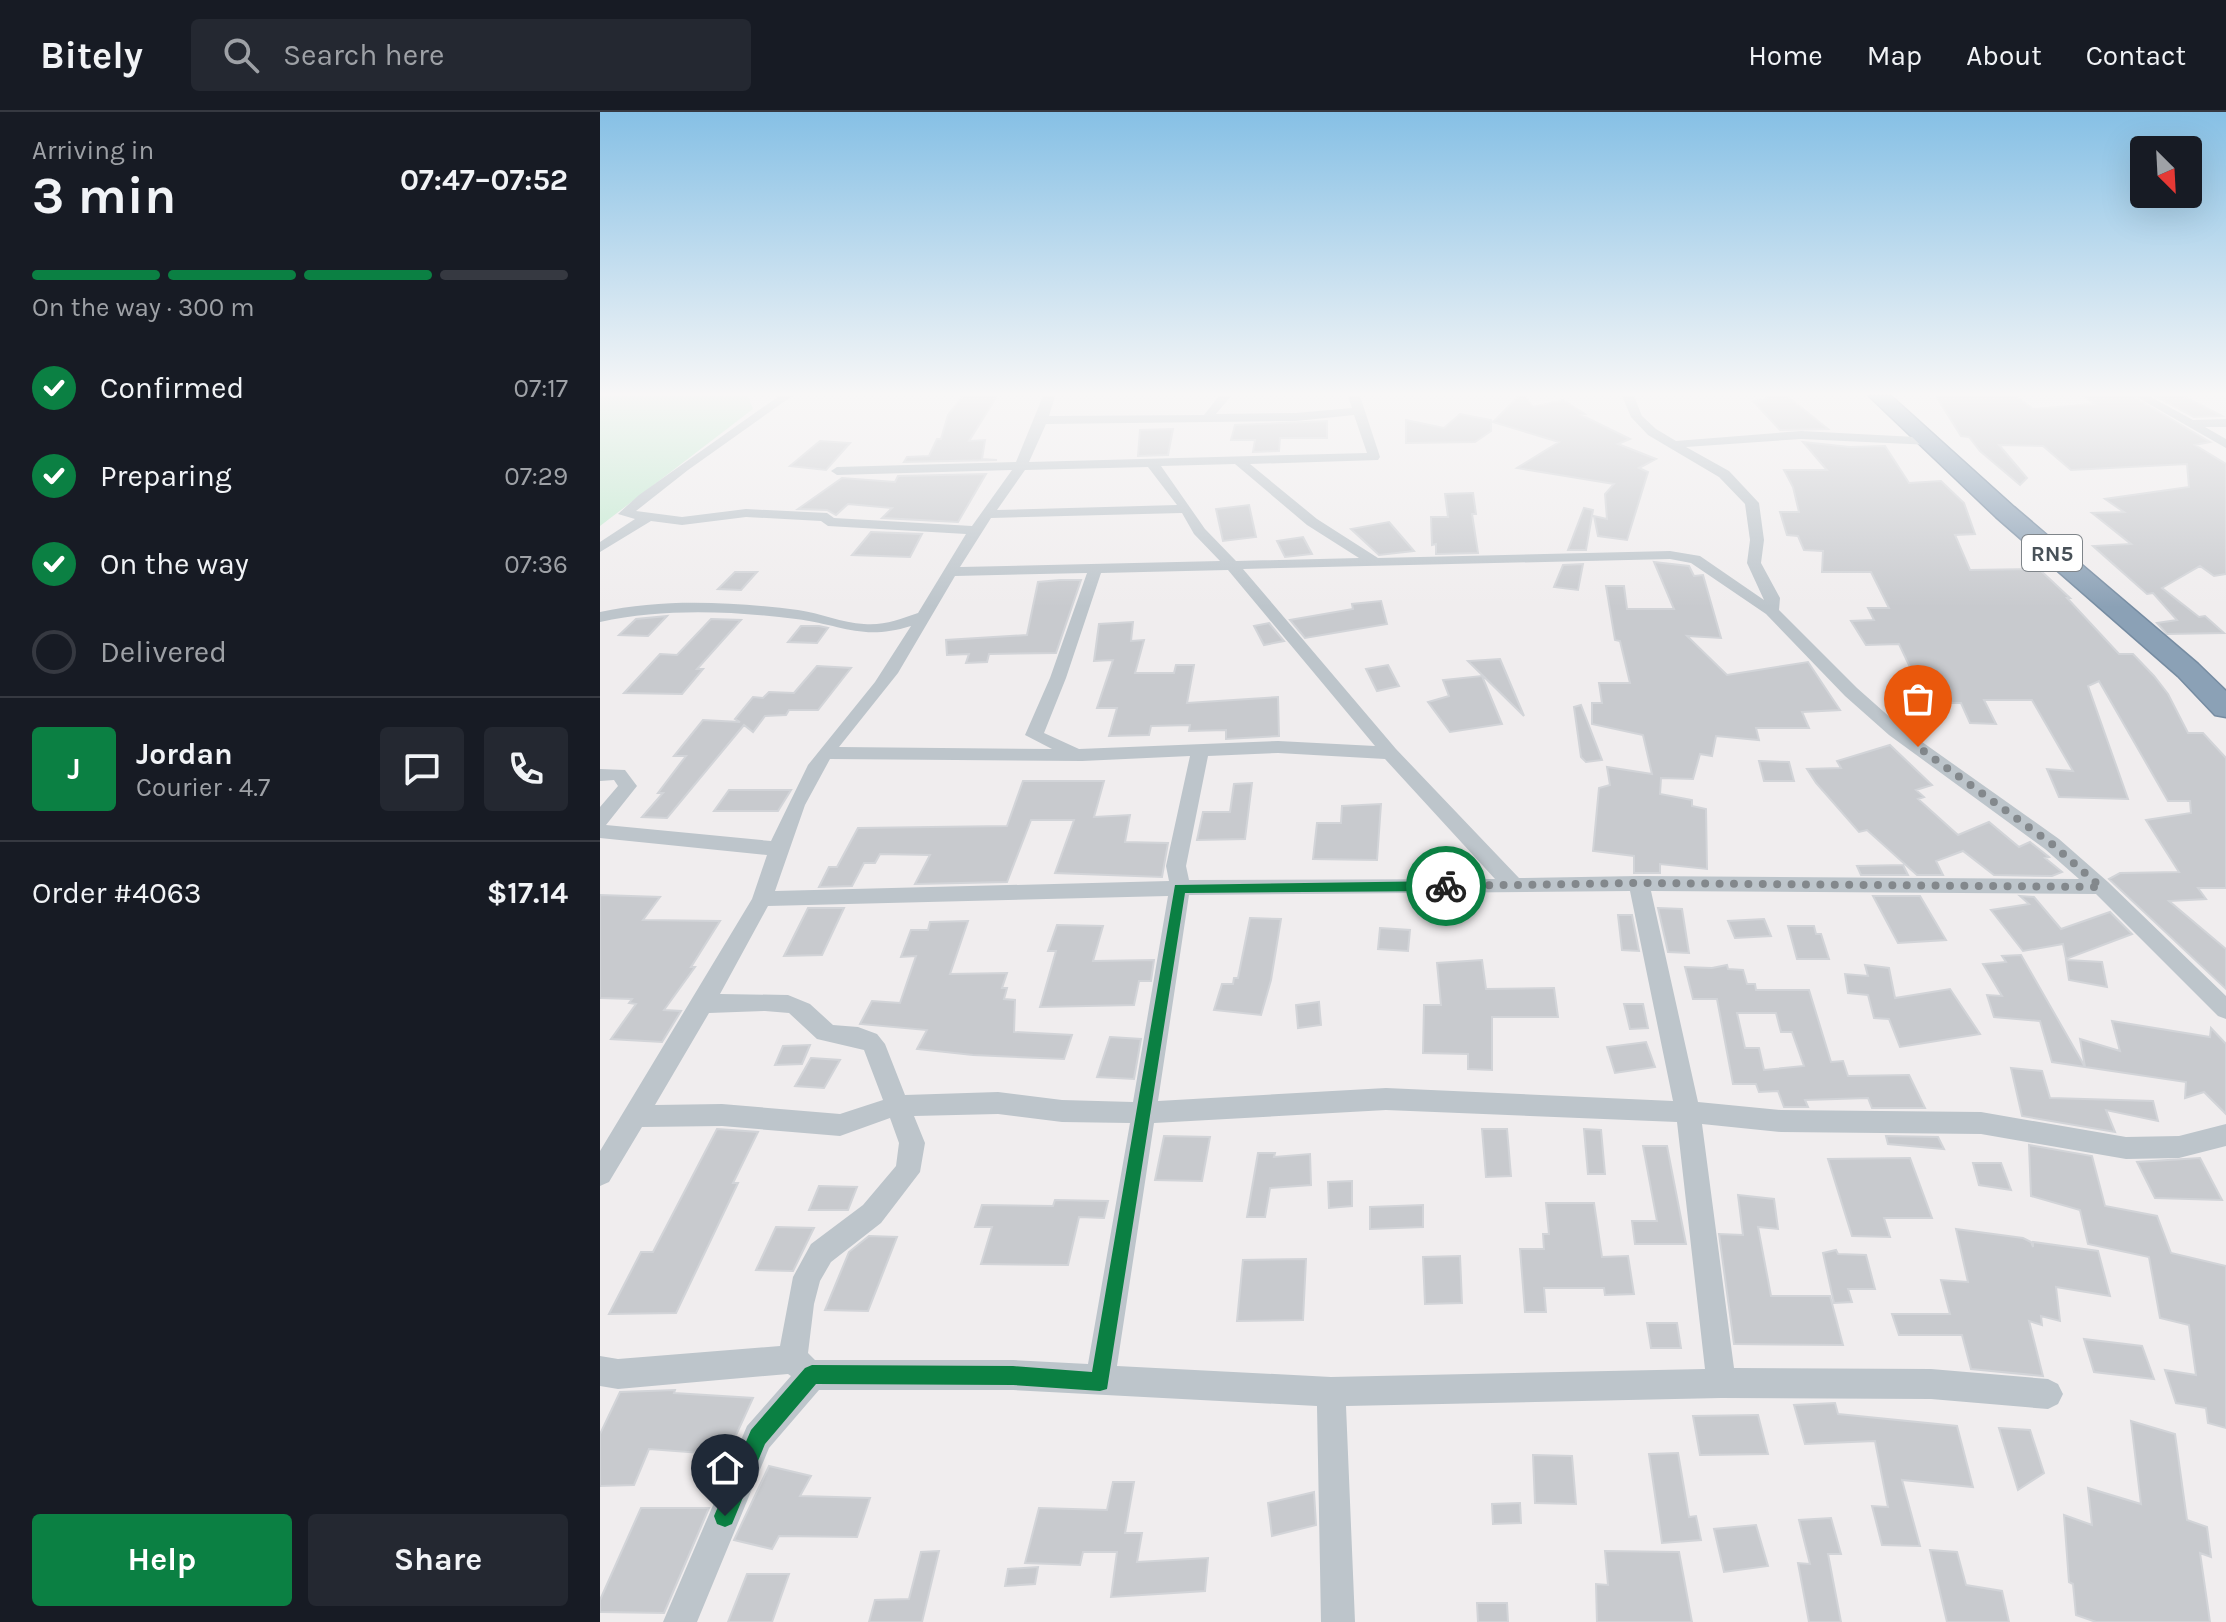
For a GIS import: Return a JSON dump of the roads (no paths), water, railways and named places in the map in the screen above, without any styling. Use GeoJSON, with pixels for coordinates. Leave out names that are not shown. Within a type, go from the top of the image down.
{"type":"FeatureCollection","features":[{"type":"Feature","properties":{"kind":"highway","name":"RN5"},"geometry":{"type":"LineString","coordinates":[[1958,466],[2005,512],[2188,670],[2226,708]]}},
{"type":"Feature","properties":{"kind":"street"},"geometry":{"type":"LineString","coordinates":[[683,466],[625,514],[682,521],[746,513],[975,530]]}},
{"type":"Feature","properties":{"kind":"street"},"geometry":{"type":"LineString","coordinates":[[837,471],[1004,466]]}},
{"type":"Feature","properties":{"kind":"street"},"geometry":{"type":"LineString","coordinates":[[600,1174],[703,1004],[762,899],[807,782],[897,662],[948,572],[1021,466]]}},
{"type":"Feature","properties":{"kind":"street"},"geometry":{"type":"LineString","coordinates":[[1155,466],[1187,509],[1199,531],[1231,564],[1390,753],[1514,886]]}},
{"type":"Feature","properties":{"kind":"street"},"geometry":{"type":"LineString","coordinates":[[1245,466],[1312,522],[1375,562]]}},
{"type":"Feature","properties":{"kind":"street"},"geometry":{"type":"LineString","coordinates":[[1710,466],[1724,474],[1752,503],[1757,540],[1754,563],[1772,598],[1771,611]]}},
{"type":"Feature","properties":{"kind":"street"},"geometry":{"type":"LineString","coordinates":[[987,514],[1187,509]]}},
{"type":"Feature","properties":{"kind":"street"},"geometry":{"type":"LineString","coordinates":[[600,548],[648,517]]}},
{"type":"Feature","properties":{"kind":"street"},"geometry":{"type":"LineString","coordinates":[[948,572],[1670,555],[1695,559],[1771,611],[1851,692],[1895,731],[2052,844],[2101,887],[2226,1010]]}},
{"type":"Feature","properties":{"kind":"street"},"geometry":{"type":"LineString","coordinates":[[1082,755],[1034,735],[1058,678],[1095,570]]}},
{"type":"Feature","properties":{"kind":"street"},"geometry":{"type":"LineString","coordinates":[[600,601],[607,614],[639,609],[792,615],[821,618],[856,628],[888,630],[921,617]]}},
{"type":"Feature","properties":{"kind":"street"},"geometry":{"type":"LineString","coordinates":[[826,753],[1082,755],[1278,747],[1390,753]]}},
{"type":"Feature","properties":{"kind":"street"},"geometry":{"type":"LineString","coordinates":[[1100,1382],[1180,888],[1176,866],[1200,750]]}},
{"type":"Feature","properties":{"kind":"street"},"geometry":{"type":"LineString","coordinates":[[600,775],[619,774],[628,786],[600,820]]}},
{"type":"Feature","properties":{"kind":"street"},"geometry":{"type":"LineString","coordinates":[[600,831],[779,849]]}},
{"type":"Feature","properties":{"kind":"street"},"geometry":{"type":"LineString","coordinates":[[762,899],[1180,888],[1639,883],[2101,887]]}},
{"type":"Feature","properties":{"kind":"street"},"geometry":{"type":"LineString","coordinates":[[1639,883],[1688,1112],[1721,1383]]}},
{"type":"Feature","properties":{"kind":"street"},"geometry":{"type":"LineString","coordinates":[[680,1622],[758,1437],[803,1367],[800,1304],[807,1277],[821,1253],[872,1214],[907,1172],[912,1143],[873,1044],[867,1039],[819,1030],[801,1009],[788,1003],[703,1004]]}},
{"type":"Feature","properties":{"kind":"street"},"geometry":{"type":"LineString","coordinates":[[634,1116],[722,1115],[840,1125],[895,1106],[998,1103],[1062,1111],[1143,1113],[1386,1099],[1688,1112],[1781,1121],[1981,1123],[2126,1148],[2179,1147],[2226,1135]]}},
{"type":"Feature","properties":{"kind":"street"},"geometry":{"type":"LineString","coordinates":[[600,1371],[618,1374],[803,1367],[1331,1392],[1721,1383],[1931,1384],[2048,1394]]}},
{"type":"Feature","properties":{"kind":"street"},"geometry":{"type":"LineString","coordinates":[[1331,1392],[1338,1622]]}}]}
